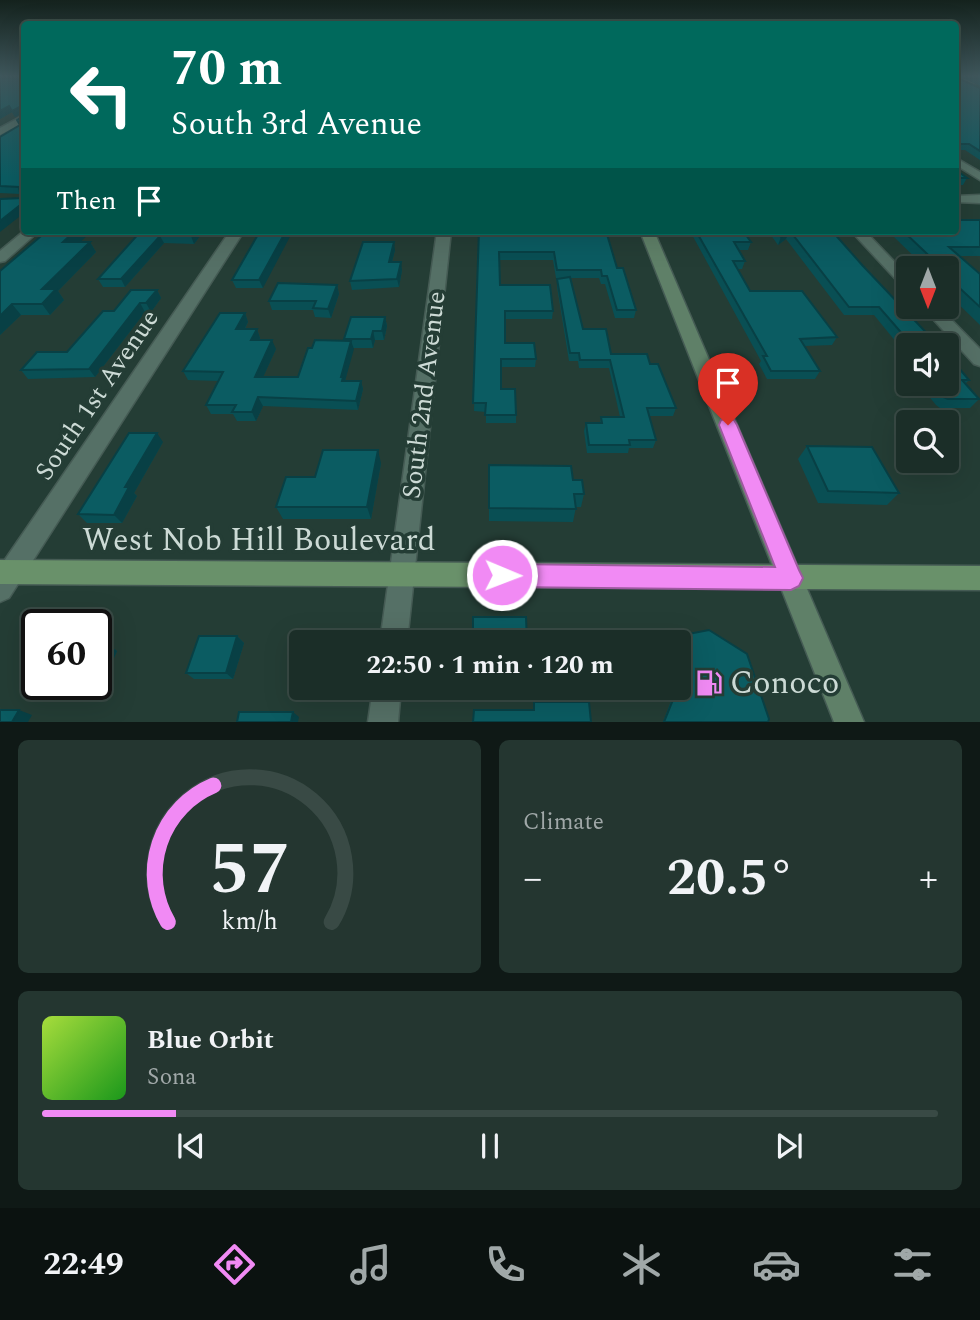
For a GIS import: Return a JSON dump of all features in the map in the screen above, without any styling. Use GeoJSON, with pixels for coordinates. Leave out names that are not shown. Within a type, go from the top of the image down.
{"type":"FeatureCollection","features":[{"type":"Feature","properties":{"kind":"main road","name":"West Nob Hill Boulevard"},"geometry":{"type":"LineString","coordinates":[[4,578],[402,574],[980,578]]}},
{"type":"Feature","properties":{"kind":"street"},"geometry":{"type":"LineString","coordinates":[[0,132],[21,120]]}},
{"type":"Feature","properties":{"kind":"street"},"geometry":{"type":"LineString","coordinates":[[959,163],[980,177]]}},
{"type":"Feature","properties":{"kind":"street"},"geometry":{"type":"LineString","coordinates":[[959,199],[980,199]]}},
{"type":"Feature","properties":{"kind":"street"},"geometry":{"type":"LineString","coordinates":[[0,258],[28,235]]}},
{"type":"Feature","properties":{"kind":"street","name":"South 1st Avenue"},"geometry":{"type":"LineString","coordinates":[[4,578],[234,235]]}},
{"type":"Feature","properties":{"kind":"street","name":"South 2nd Avenue"},"geometry":{"type":"LineString","coordinates":[[395,630],[444,235]]}},
{"type":"Feature","properties":{"kind":"street"},"geometry":{"type":"LineString","coordinates":[[650,235],[849,722]]}},
{"type":"Feature","properties":{"kind":"street"},"geometry":{"type":"LineString","coordinates":[[862,235],[896,271]]}},
{"type":"Feature","properties":{"kind":"street"},"geometry":{"type":"LineString","coordinates":[[941,319],[980,360]]}},
{"type":"Feature","properties":{"kind":"street"},"geometry":{"type":"LineString","coordinates":[[383,722],[386,700]]}},
{"type":"Feature","properties":{"kind":"building"},"geometry":{"type":"Polygon","coordinates":[[[959,110],[980,110],[980,151],[969,144],[959,144],[959,110]]]}},
{"type":"Feature","properties":{"kind":"building"},"geometry":{"type":"Polygon","coordinates":[[[21,117],[21,198],[19,187],[0,186],[0,137],[20,125],[17,120],[21,117]]]}},
{"type":"Feature","properties":{"kind":"building"},"geometry":{"type":"Polygon","coordinates":[[[21,198],[21,204],[0,221],[0,199],[21,198]]]}},
{"type":"Feature","properties":{"kind":"building"},"geometry":{"type":"Polygon","coordinates":[[[959,220],[980,220],[980,247],[949,247],[980,274],[980,307],[959,288],[959,256],[929,256],[907,235],[959,235],[959,220]]]}},
{"type":"Feature","properties":{"kind":"building"},"geometry":{"type":"Polygon","coordinates":[[[42,235],[71,235],[63,242],[90,242],[42,289],[56,289],[42,304],[12,304],[0,316],[0,271],[42,235]]]}},
{"type":"Feature","properties":{"kind":"building"},"geometry":{"type":"Polygon","coordinates":[[[137,235],[192,235],[160,236],[121,279],[98,279],[137,235]]]}},
{"type":"Feature","properties":{"kind":"building"},"geometry":{"type":"Polygon","coordinates":[[[258,235],[284,235],[259,280],[232,280],[258,235]]]}},
{"type":"Feature","properties":{"kind":"building"},"geometry":{"type":"Polygon","coordinates":[[[479,235],[607,235],[617,268],[623,268],[636,310],[617,310],[607,276],[602,276],[601,270],[557,270],[554,252],[499,252],[500,285],[550,285],[553,311],[505,311],[505,343],[534,343],[536,359],[501,359],[501,389],[515,389],[516,415],[485,415],[486,403],[473,403],[479,235]]]}},
{"type":"Feature","properties":{"kind":"building"},"geometry":{"type":"Polygon","coordinates":[[[698,235],[746,235],[751,242],[734,242],[745,261],[733,261],[750,291],[802,291],[837,337],[800,339],[820,371],[771,371],[763,356],[767,356],[698,235]]]}},
{"type":"Feature","properties":{"kind":"building"},"geometry":{"type":"Polygon","coordinates":[[[793,235],[836,235],[896,301],[896,319],[913,319],[927,333],[902,333],[879,307],[849,307],[793,235]]]}},
{"type":"Feature","properties":{"kind":"building"},"geometry":{"type":"Polygon","coordinates":[[[363,242],[394,242],[389,262],[401,262],[397,279],[350,281],[363,242]]]}},
{"type":"Feature","properties":{"kind":"building"},"geometry":{"type":"Polygon","coordinates":[[[570,277],[583,329],[606,329],[611,354],[647,354],[650,364],[658,364],[676,408],[647,408],[656,440],[629,440],[630,445],[589,445],[586,423],[602,423],[601,417],[624,417],[610,360],[580,360],[579,353],[570,353],[557,279],[570,277]]]}},
{"type":"Feature","properties":{"kind":"building"},"geometry":{"type":"Polygon","coordinates":[[[278,283],[337,285],[328,309],[313,308],[316,301],[269,301],[278,283]]]}},
{"type":"Feature","properties":{"kind":"building"},"geometry":{"type":"Polygon","coordinates":[[[131,290],[157,290],[146,303],[140,303],[89,369],[21,370],[37,352],[67,352],[103,311],[114,311],[131,290]]]}},
{"type":"Feature","properties":{"kind":"building"},"geometry":{"type":"Polygon","coordinates":[[[220,313],[245,313],[236,329],[257,329],[251,340],[272,340],[255,377],[298,377],[308,348],[312,348],[315,340],[351,341],[341,377],[342,381],[361,381],[356,401],[258,397],[252,412],[232,412],[236,405],[206,405],[223,372],[183,371],[220,313]]]}},
{"type":"Feature","properties":{"kind":"building"},"geometry":{"type":"Polygon","coordinates":[[[351,317],[385,317],[382,331],[373,331],[371,339],[344,339],[351,317]]]}},
{"type":"Feature","properties":{"kind":"building"},"geometry":{"type":"Polygon","coordinates":[[[959,368],[969,380],[962,380],[979,399],[948,399],[943,397],[959,396],[959,368]]]}},
{"type":"Feature","properties":{"kind":"building"},"geometry":{"type":"Polygon","coordinates":[[[129,433],[157,433],[125,487],[129,487],[114,515],[78,514],[129,433]]]}},
{"type":"Feature","properties":{"kind":"building"},"geometry":{"type":"Polygon","coordinates":[[[807,446],[872,447],[899,493],[828,491],[807,446]]]}},
{"type":"Feature","properties":{"kind":"building"},"geometry":{"type":"Polygon","coordinates":[[[323,450],[378,450],[367,507],[276,507],[286,477],[315,477],[323,450]]]}},
{"type":"Feature","properties":{"kind":"building"},"geometry":{"type":"Polygon","coordinates":[[[489,465],[571,466],[573,480],[582,480],[584,494],[574,494],[576,509],[489,508],[489,465]]]}},
{"type":"Feature","properties":{"kind":"building"},"geometry":{"type":"Polygon","coordinates":[[[473,617],[526,617],[527,630],[473,630],[473,617]]]}},
{"type":"Feature","properties":{"kind":"building"},"geometry":{"type":"Polygon","coordinates":[[[709,630],[747,654],[768,722],[664,722],[673,700],[691,700],[691,633],[709,630]]]}},
{"type":"Feature","properties":{"kind":"building"},"geometry":{"type":"Polygon","coordinates":[[[199,636],[237,636],[226,673],[186,673],[199,636]]]}},
{"type":"Feature","properties":{"kind":"building"},"geometry":{"type":"Polygon","coordinates":[[[534,702],[589,702],[591,722],[473,722],[474,710],[534,710],[534,702]]]}},
{"type":"Feature","properties":{"kind":"building"},"geometry":{"type":"Polygon","coordinates":[[[0,710],[19,710],[12,722],[0,722],[0,710]]]}},
{"type":"Feature","properties":{"kind":"building"},"geometry":{"type":"Polygon","coordinates":[[[239,712],[293,712],[291,722],[237,722],[239,712]]]}},
{"type":"Feature","properties":{"kind":"place","name":"Conoco"},"geometry":{"type":"Point","coordinates":[709,683]}},
{"type":"Feature","properties":{"kind":"route"},"geometry":{"type":"LineString","coordinates":[[502,575],[791,578],[728,425]]}}]}
